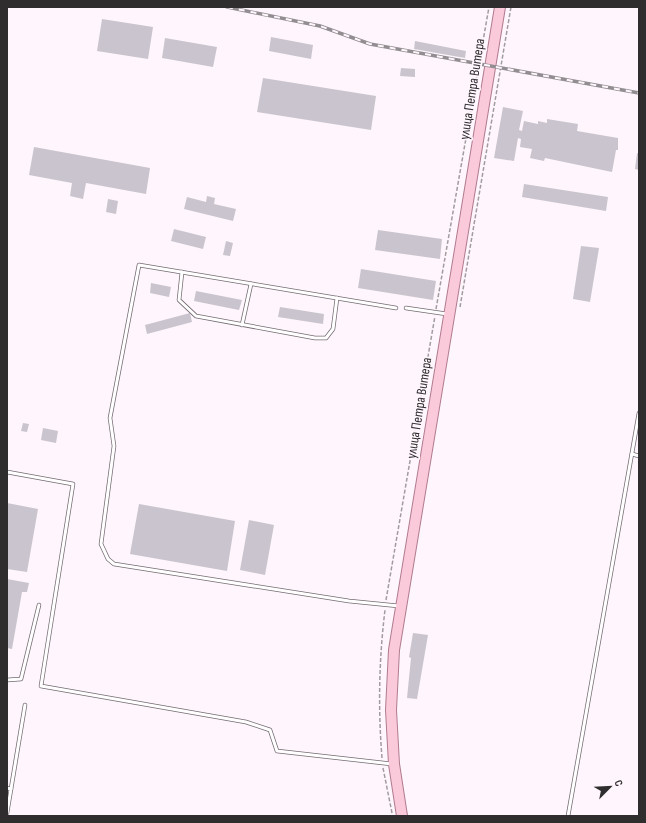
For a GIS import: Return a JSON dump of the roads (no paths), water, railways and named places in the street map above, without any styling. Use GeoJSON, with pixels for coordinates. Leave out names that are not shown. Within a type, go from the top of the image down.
{"type":"FeatureCollection","features":[{"type":"Feature","properties":{"kind":"main road","name":"улица Петра Витера"},"geometry":{"type":"LineString","coordinates":[[402,816],[394,764],[392,695],[394,650],[500,7]]}},
{"type":"Feature","properties":{"kind":"lane"},"geometry":{"type":"LineString","coordinates":[[396,308],[140,265],[110,418],[114,446],[101,544],[108,559],[114,564],[122,566],[349,601],[401,606]]}},
{"type":"Feature","properties":{"kind":"lane"},"geometry":{"type":"LineString","coordinates":[[182,272],[179,300],[196,316],[315,338],[326,338],[333,329],[336,298]]}},
{"type":"Feature","properties":{"kind":"lane"},"geometry":{"type":"LineString","coordinates":[[242,325],[251,284]]}},
{"type":"Feature","properties":{"kind":"lane"},"geometry":{"type":"LineString","coordinates":[[406,308],[449,314]]}},
{"type":"Feature","properties":{"kind":"lane"},"geometry":{"type":"LineString","coordinates":[[568,816],[639,414]]}},
{"type":"Feature","properties":{"kind":"lane"},"geometry":{"type":"LineString","coordinates":[[632,454],[639,456]]}},
{"type":"Feature","properties":{"kind":"lane"},"geometry":{"type":"LineString","coordinates":[[7,472],[73,484],[41,686],[246,722],[270,730],[277,750],[394,764]]}},
{"type":"Feature","properties":{"kind":"lane"},"geometry":{"type":"LineString","coordinates":[[7,680],[21,679],[39,605]]}},
{"type":"Feature","properties":{"kind":"lane"},"geometry":{"type":"LineString","coordinates":[[7,813],[9,788],[25,705]]}},
{"type":"Feature","properties":{"kind":"railway"},"geometry":{"type":"LineString","coordinates":[[227,7],[320,26],[370,44],[639,93]]}}]}
